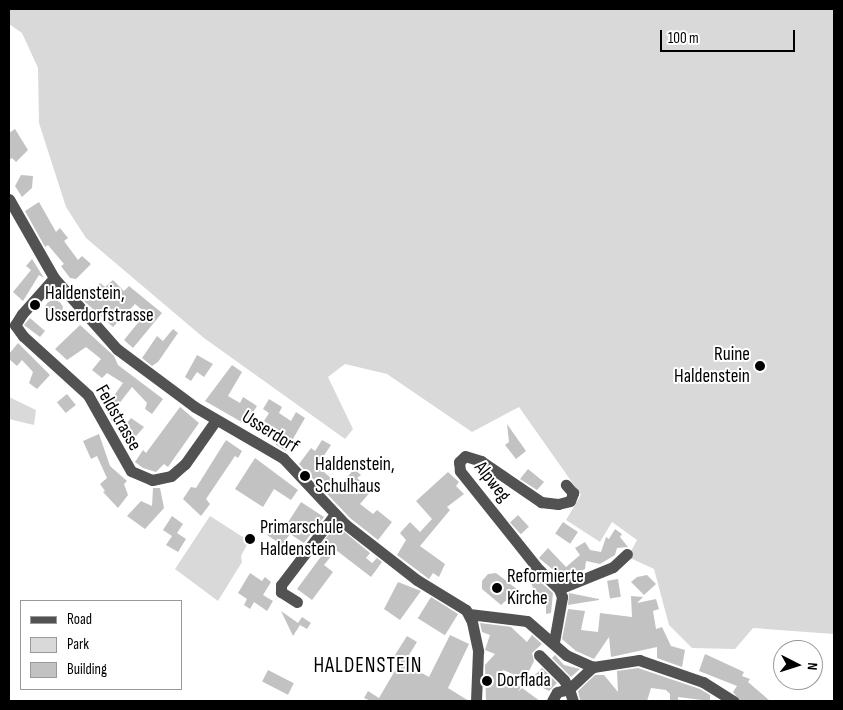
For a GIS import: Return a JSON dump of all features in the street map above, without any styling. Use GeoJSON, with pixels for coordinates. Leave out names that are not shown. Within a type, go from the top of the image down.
{"type":"FeatureCollection","features":[{"type":"Feature","properties":{"kind":"street","name":"Usserdorf"},"geometry":{"type":"LineString","coordinates":[[9,199],[54,278],[117,349],[216,420],[283,458],[335,514],[417,580],[461,606],[469,614]]}},
{"type":"Feature","properties":{"kind":"street","name":"Feldstrasse"},"geometry":{"type":"LineString","coordinates":[[54,278],[16,323],[23,336],[88,395],[122,461],[138,477],[152,480],[176,473],[216,420]]}},
{"type":"Feature","properties":{"kind":"street","name":"Alpweg"},"geometry":{"type":"LineString","coordinates":[[559,589],[539,570],[460,471],[459,462],[465,456],[481,461],[542,502],[558,504],[570,501],[572,490],[566,485]]}},
{"type":"Feature","properties":{"kind":"street"},"geometry":{"type":"LineString","coordinates":[[297,602],[283,593],[281,585],[335,514]]}},
{"type":"Feature","properties":{"kind":"street"},"geometry":{"type":"LineString","coordinates":[[554,642],[562,597],[559,589],[613,567],[627,554]]}},
{"type":"Feature","properties":{"kind":"street"},"geometry":{"type":"LineString","coordinates":[[476,701],[478,651],[469,614],[527,621],[554,642],[566,655],[593,667],[639,660],[703,682],[733,701]]}},
{"type":"Feature","properties":{"kind":"street"},"geometry":{"type":"LineString","coordinates":[[539,655],[572,697]]}},
{"type":"Feature","properties":{"kind":"street"},"geometry":{"type":"LineString","coordinates":[[572,697],[593,667]]}},
{"type":"Feature","properties":{"kind":"street"},"geometry":{"type":"LineString","coordinates":[[552,700],[557,692],[572,697]]}},
{"type":"Feature","properties":{"kind":"green space"},"geometry":{"type":"Polygon","coordinates":[[[9,9],[834,9],[834,634],[753,628],[735,649],[692,648],[669,625],[654,569],[628,557],[637,540],[612,522],[600,542],[566,520],[581,495],[519,407],[472,432],[387,374],[345,364],[328,377],[353,429],[345,439],[204,338],[86,238],[66,207],[39,123],[38,68],[22,33],[9,24],[9,9]]]}},
{"type":"Feature","properties":{"kind":"green space"},"geometry":{"type":"Polygon","coordinates":[[[9,397],[36,410],[34,425],[9,419],[9,397]]]}},
{"type":"Feature","properties":{"kind":"green space"},"geometry":{"type":"Polygon","coordinates":[[[210,516],[249,541],[241,556],[242,562],[218,601],[175,569],[210,516]]]}},
{"type":"Feature","properties":{"kind":"building"},"geometry":{"type":"Polygon","coordinates":[[[15,129],[28,150],[16,162],[12,158],[9,160],[9,133],[15,129]]]}},
{"type":"Feature","properties":{"kind":"building"},"geometry":{"type":"Polygon","coordinates":[[[21,175],[33,176],[32,188],[22,197],[15,186],[21,175]]]}},
{"type":"Feature","properties":{"kind":"building"},"geometry":{"type":"Polygon","coordinates":[[[39,202],[56,232],[60,228],[68,238],[64,241],[78,260],[82,256],[91,264],[76,279],[70,278],[61,266],[64,264],[48,245],[45,247],[25,211],[39,202]]]}},
{"type":"Feature","properties":{"kind":"building"},"geometry":{"type":"Polygon","coordinates":[[[32,259],[44,278],[39,275],[23,301],[13,292],[31,270],[26,266],[32,259]]]}},
{"type":"Feature","properties":{"kind":"building"},"geometry":{"type":"Polygon","coordinates":[[[113,280],[124,291],[129,286],[162,313],[133,348],[124,340],[146,313],[135,304],[113,327],[84,301],[90,287],[93,290],[100,283],[105,287],[113,280]]]}},
{"type":"Feature","properties":{"kind":"building"},"geometry":{"type":"Polygon","coordinates":[[[50,300],[58,300],[63,305],[61,316],[50,318],[45,313],[45,305],[50,300]]]}},
{"type":"Feature","properties":{"kind":"building"},"geometry":{"type":"Polygon","coordinates":[[[30,318],[45,331],[40,337],[24,325],[30,318]]]}},
{"type":"Feature","properties":{"kind":"building"},"geometry":{"type":"Polygon","coordinates":[[[80,325],[114,356],[118,365],[163,399],[152,414],[145,409],[147,403],[132,387],[118,405],[120,410],[111,421],[111,409],[103,403],[109,394],[113,397],[123,383],[107,373],[102,378],[92,370],[101,359],[86,347],[67,360],[55,349],[80,325]]]}},
{"type":"Feature","properties":{"kind":"building"},"geometry":{"type":"Polygon","coordinates":[[[173,329],[178,333],[158,362],[152,366],[142,358],[157,336],[163,341],[173,329]]]}},
{"type":"Feature","properties":{"kind":"building"},"geometry":{"type":"Polygon","coordinates":[[[18,343],[50,375],[37,389],[29,383],[33,372],[22,360],[17,366],[9,359],[9,354],[18,343]]]}},
{"type":"Feature","properties":{"kind":"building"},"geometry":{"type":"Polygon","coordinates":[[[197,355],[213,364],[204,377],[197,372],[191,381],[185,377],[197,355]]]}},
{"type":"Feature","properties":{"kind":"building"},"geometry":{"type":"Polygon","coordinates":[[[232,365],[242,372],[228,396],[240,403],[243,397],[257,406],[245,424],[205,401],[232,365]]]}},
{"type":"Feature","properties":{"kind":"building"},"geometry":{"type":"Polygon","coordinates":[[[67,394],[76,405],[66,413],[57,402],[67,394]]]}},
{"type":"Feature","properties":{"kind":"building"},"geometry":{"type":"Polygon","coordinates":[[[269,399],[282,407],[279,413],[291,421],[296,412],[305,418],[286,451],[275,444],[282,433],[264,421],[269,413],[263,409],[269,399]]]}},
{"type":"Feature","properties":{"kind":"building"},"geometry":{"type":"Polygon","coordinates":[[[180,407],[199,423],[168,467],[164,464],[156,472],[143,468],[135,462],[143,450],[146,453],[180,407]]]}},
{"type":"Feature","properties":{"kind":"building"},"geometry":{"type":"Polygon","coordinates":[[[131,418],[144,427],[130,443],[124,439],[129,432],[123,428],[131,418]]]}},
{"type":"Feature","properties":{"kind":"building"},"geometry":{"type":"Polygon","coordinates":[[[507,424],[526,451],[516,459],[505,445],[509,442],[507,424]]]}},
{"type":"Feature","properties":{"kind":"building"},"geometry":{"type":"Polygon","coordinates":[[[99,434],[110,466],[127,481],[124,484],[128,495],[118,508],[103,492],[105,491],[100,484],[107,478],[97,456],[91,459],[83,441],[99,434]]]}},
{"type":"Feature","properties":{"kind":"building"},"geometry":{"type":"Polygon","coordinates":[[[226,440],[242,451],[238,458],[235,456],[206,499],[210,504],[201,516],[183,499],[191,487],[196,488],[226,440]]]}},
{"type":"Feature","properties":{"kind":"building"},"geometry":{"type":"Polygon","coordinates":[[[322,440],[331,445],[317,466],[340,486],[354,469],[361,475],[357,478],[372,490],[360,504],[373,514],[377,510],[392,522],[378,540],[350,518],[299,464],[311,448],[315,451],[322,440]]]}},
{"type":"Feature","properties":{"kind":"building"},"geometry":{"type":"Polygon","coordinates":[[[255,458],[298,490],[291,500],[274,489],[263,507],[235,489],[255,458]]]}},
{"type":"Feature","properties":{"kind":"building"},"geometry":{"type":"Polygon","coordinates":[[[528,469],[544,482],[537,490],[520,479],[528,469]]]}},
{"type":"Feature","properties":{"kind":"building"},"geometry":{"type":"Polygon","coordinates":[[[448,472],[459,482],[456,486],[464,494],[447,507],[450,510],[420,546],[445,564],[439,577],[433,573],[429,579],[397,555],[406,540],[400,533],[410,522],[420,532],[432,519],[416,501],[448,472]]]}},
{"type":"Feature","properties":{"kind":"building"},"geometry":{"type":"Polygon","coordinates":[[[153,488],[160,488],[164,508],[145,529],[127,516],[141,501],[152,506],[153,488]]]}},
{"type":"Feature","properties":{"kind":"building"},"geometry":{"type":"Polygon","coordinates":[[[301,502],[324,517],[304,543],[290,534],[282,545],[267,535],[272,529],[280,535],[301,502]]]}},
{"type":"Feature","properties":{"kind":"building"},"geometry":{"type":"Polygon","coordinates":[[[518,515],[529,527],[521,534],[510,523],[518,515]]]}},
{"type":"Feature","properties":{"kind":"building"},"geometry":{"type":"Polygon","coordinates":[[[172,516],[183,524],[177,533],[186,539],[178,552],[166,545],[172,536],[163,530],[172,516]]]}},
{"type":"Feature","properties":{"kind":"building"},"geometry":{"type":"Polygon","coordinates":[[[563,522],[578,532],[570,544],[555,534],[563,522]]]}},
{"type":"Feature","properties":{"kind":"building"},"geometry":{"type":"Polygon","coordinates":[[[336,525],[370,553],[366,558],[372,563],[377,558],[382,562],[371,577],[336,550],[324,565],[333,572],[312,600],[297,589],[325,551],[321,548],[322,543],[336,525]]]}},
{"type":"Feature","properties":{"kind":"building"},"geometry":{"type":"Polygon","coordinates":[[[615,529],[622,534],[620,537],[628,547],[617,548],[615,555],[600,564],[586,561],[585,569],[564,579],[539,558],[548,548],[566,567],[580,555],[575,548],[585,542],[590,550],[601,552],[606,537],[609,539],[615,529]]]}},
{"type":"Feature","properties":{"kind":"building"},"geometry":{"type":"Polygon","coordinates":[[[250,573],[262,581],[265,577],[271,582],[263,595],[273,601],[267,611],[254,602],[250,609],[244,605],[247,599],[238,593],[250,573]]]}},
{"type":"Feature","properties":{"kind":"building","name":"Reformierte Kirche"},"geometry":{"type":"Polygon","coordinates":[[[496,573],[518,590],[501,605],[482,589],[482,581],[488,574],[496,573]]]}},
{"type":"Feature","properties":{"kind":"building"},"geometry":{"type":"Polygon","coordinates":[[[647,575],[656,584],[644,595],[631,582],[637,577],[647,575]]]}},
{"type":"Feature","properties":{"kind":"building"},"geometry":{"type":"Polygon","coordinates":[[[536,578],[553,593],[551,613],[546,614],[546,602],[532,586],[531,582],[536,578]]]}},
{"type":"Feature","properties":{"kind":"building"},"geometry":{"type":"Polygon","coordinates":[[[618,579],[621,597],[610,598],[607,581],[618,579]]]}},
{"type":"Feature","properties":{"kind":"building"},"geometry":{"type":"Polygon","coordinates":[[[398,582],[421,591],[400,620],[384,609],[398,582]]]}},
{"type":"Feature","properties":{"kind":"building"},"geometry":{"type":"Polygon","coordinates":[[[569,593],[599,599],[599,600],[568,605],[569,593]]]}},
{"type":"Feature","properties":{"kind":"building"},"geometry":{"type":"Polygon","coordinates":[[[631,596],[643,597],[637,603],[656,599],[659,609],[653,611],[656,629],[662,627],[671,646],[685,650],[682,667],[657,658],[657,647],[611,657],[609,637],[594,659],[576,651],[562,639],[568,609],[585,611],[581,630],[598,632],[600,613],[632,617],[631,596]]]}},
{"type":"Feature","properties":{"kind":"building"},"geometry":{"type":"Polygon","coordinates":[[[431,597],[458,614],[445,635],[418,618],[431,597]]]}},
{"type":"Feature","properties":{"kind":"building"},"geometry":{"type":"Polygon","coordinates":[[[281,611],[298,623],[302,617],[311,623],[307,629],[300,625],[293,636],[281,611]]]}},
{"type":"Feature","properties":{"kind":"building"},"geometry":{"type":"Polygon","coordinates":[[[480,623],[511,627],[527,642],[532,635],[542,644],[532,653],[534,661],[525,679],[503,670],[501,673],[521,687],[518,692],[522,688],[540,701],[486,701],[485,665],[495,654],[485,650],[490,635],[482,632],[480,623]]]}},
{"type":"Feature","properties":{"kind":"building"},"geometry":{"type":"Polygon","coordinates":[[[450,635],[469,644],[448,688],[469,701],[371,701],[364,698],[368,691],[379,698],[400,662],[393,658],[407,636],[417,642],[404,663],[429,677],[450,635]]]}},
{"type":"Feature","properties":{"kind":"building"},"geometry":{"type":"Polygon","coordinates":[[[705,654],[744,672],[742,676],[750,679],[748,682],[770,701],[740,701],[733,692],[737,686],[699,671],[705,654]]]}},
{"type":"Feature","properties":{"kind":"building"},"geometry":{"type":"Polygon","coordinates":[[[555,655],[564,665],[580,669],[571,677],[552,658],[555,655]]]}},
{"type":"Feature","properties":{"kind":"building"},"geometry":{"type":"Polygon","coordinates":[[[542,668],[557,683],[549,691],[529,681],[542,668]]]}},
{"type":"Feature","properties":{"kind":"building"},"geometry":{"type":"Polygon","coordinates":[[[638,668],[700,689],[710,695],[710,701],[678,697],[678,701],[670,701],[670,694],[666,690],[651,688],[647,701],[580,700],[578,691],[595,675],[604,675],[618,692],[617,671],[638,668]]]}},
{"type":"Feature","properties":{"kind":"building"},"geometry":{"type":"Polygon","coordinates":[[[268,670],[294,683],[288,695],[262,682],[268,670]]]}},
{"type":"Feature","properties":{"kind":"place","name":"Haldenstein, Usserdorfstrasse"},"geometry":{"type":"Point","coordinates":[35,305]}},
{"type":"Feature","properties":{"kind":"place","name":"Ruine Haldenstein"},"geometry":{"type":"Point","coordinates":[760,366]}},
{"type":"Feature","properties":{"kind":"place","name":"Haldenstein, Schulhaus"},"geometry":{"type":"Point","coordinates":[305,476]}},
{"type":"Feature","properties":{"kind":"place","name":"Primarschule Haldenstein"},"geometry":{"type":"Point","coordinates":[250,539]}},
{"type":"Feature","properties":{"kind":"place","name":"Reformierte Kirche"},"geometry":{"type":"Point","coordinates":[497,588]}},
{"type":"Feature","properties":{"kind":"place","name":"Dorflada"},"geometry":{"type":"Point","coordinates":[487,681]}},
{"type":"Feature","properties":{"kind":"district","name":"HALDENSTEIN"},"geometry":{"type":"Point","coordinates":[368,666]}}]}
